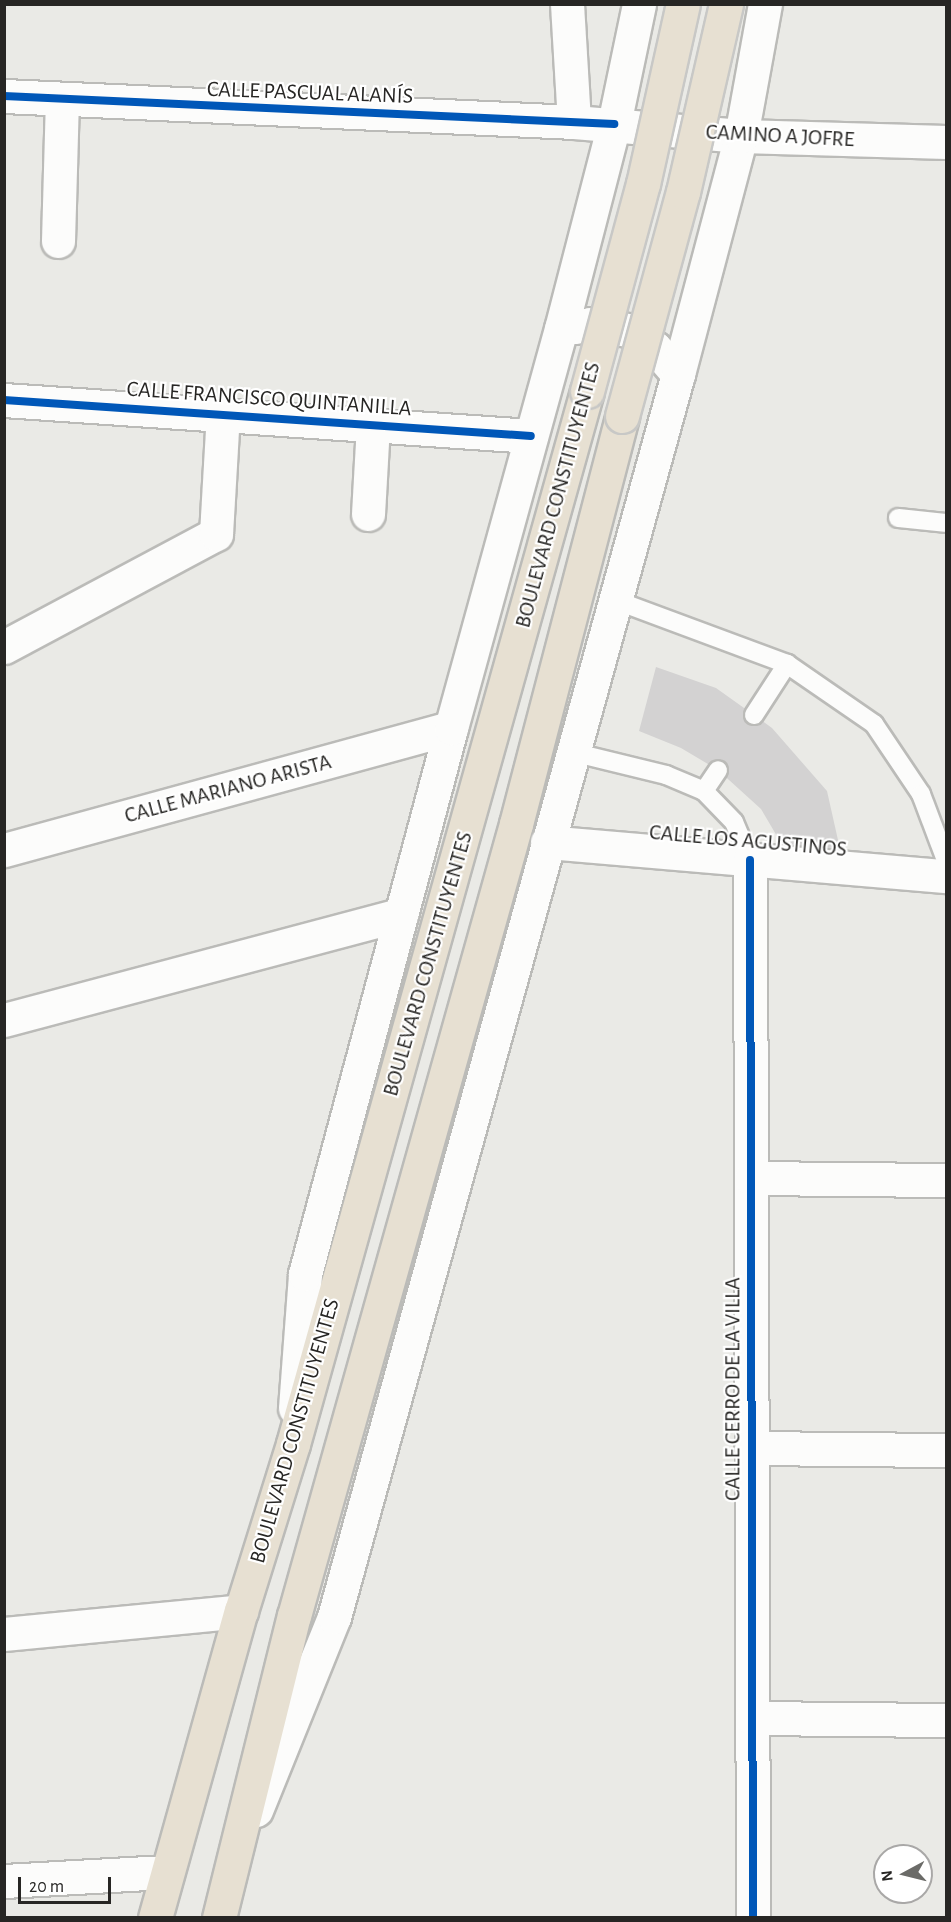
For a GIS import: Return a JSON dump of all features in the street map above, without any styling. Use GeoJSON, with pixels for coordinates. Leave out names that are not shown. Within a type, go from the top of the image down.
{"type":"FeatureCollection","features":[{"type":"Feature","properties":{"kind":"highway","name":"BOULEVARD CONSTITUYENTES"},"geometry":{"type":"LineString","coordinates":[[155,1917],[241,1611],[293,1444],[474,801],[643,184],[683,4]]}},
{"type":"Feature","properties":{"kind":"highway","name":"BOULEVARD CONSTITUYENTES"},"geometry":{"type":"LineString","coordinates":[[219,1917],[294,1616],[516,824],[683,192],[726,4]]}},
{"type":"Feature","properties":{"kind":"street"},"geometry":{"type":"LineString","coordinates":[[567,4],[574,122]]}},
{"type":"Feature","properties":{"kind":"street"},"geometry":{"type":"LineString","coordinates":[[293,1444],[305,1274],[451,728],[561,330],[614,124],[639,4]]}},
{"type":"Feature","properties":{"kind":"street"},"geometry":{"type":"LineString","coordinates":[[232,1870],[334,1617],[678,375],[741,136],[765,4]]}},
{"type":"Feature","properties":{"kind":"street","name":"CALLE PASCUAL ALANÍS"},"geometry":{"type":"LineString","coordinates":[[4,96],[62,101],[614,124]]}},
{"type":"Feature","properties":{"kind":"street"},"geometry":{"type":"LineString","coordinates":[[58,241],[62,101]]}},
{"type":"Feature","properties":{"kind":"street","name":"CAMINO A JOFRE"},"geometry":{"type":"LineString","coordinates":[[614,124],[741,136],[946,142]]}},
{"type":"Feature","properties":{"kind":"street"},"geometry":{"type":"LineString","coordinates":[[561,330],[590,324],[629,330],[655,348],[678,375]]}},
{"type":"Feature","properties":{"kind":"street","name":"CALLE FRANCISCO QUINTANILLA"},"geometry":{"type":"LineString","coordinates":[[4,400],[223,413],[531,436]]}},
{"type":"Feature","properties":{"kind":"street"},"geometry":{"type":"LineString","coordinates":[[4,647],[216,534],[223,413]]}},
{"type":"Feature","properties":{"kind":"street"},"geometry":{"type":"LineString","coordinates":[[368,514],[373,424]]}},
{"type":"Feature","properties":{"kind":"street","name":"CALLE MARIANO ARISTA"},"geometry":{"type":"LineString","coordinates":[[4,850],[451,728]]}},
{"type":"Feature","properties":{"kind":"street","name":"CALLE LOS AGUSTINOS"},"geometry":{"type":"LineString","coordinates":[[547,842],[946,876]]}},
{"type":"Feature","properties":{"kind":"street","name":"CALLE CERRO DE LA VILLA"},"geometry":{"type":"LineString","coordinates":[[750,860],[753,1917]]}},
{"type":"Feature","properties":{"kind":"street"},"geometry":{"type":"LineString","coordinates":[[4,1020],[401,914]]}},
{"type":"Feature","properties":{"kind":"street"},"geometry":{"type":"LineString","coordinates":[[751,1178],[946,1180]]}},
{"type":"Feature","properties":{"kind":"street"},"geometry":{"type":"LineString","coordinates":[[751,1448],[946,1450]]}},
{"type":"Feature","properties":{"kind":"street"},"geometry":{"type":"LineString","coordinates":[[4,1634],[241,1611]]}},
{"type":"Feature","properties":{"kind":"street"},"geometry":{"type":"LineString","coordinates":[[752,1718],[946,1720]]}},
{"type":"Feature","properties":{"kind":"street"},"geometry":{"type":"LineString","coordinates":[[4,1881],[166,1872]]}},
{"type":"Feature","properties":{"kind":"lane"},"geometry":{"type":"LineString","coordinates":[[898,518],[946,523]]}},
{"type":"Feature","properties":{"kind":"lane"},"geometry":{"type":"LineString","coordinates":[[615,600],[787,664],[874,724],[921,794],[946,860]]}},
{"type":"Feature","properties":{"kind":"lane"},"geometry":{"type":"LineString","coordinates":[[754,715],[787,664]]}},
{"type":"Feature","properties":{"kind":"lane"},"geometry":{"type":"LineString","coordinates":[[572,752],[666,775],[704,791],[734,822],[750,860]]}},
{"type":"Feature","properties":{"kind":"lane"},"geometry":{"type":"LineString","coordinates":[[704,791],[718,770]]}},
{"type":"Feature","properties":{"kind":"building"},"geometry":{"type":"Polygon","coordinates":[[[656,667],[716,688],[772,728],[827,791],[840,849],[784,848],[761,809],[718,770],[681,748],[639,731],[656,667]]]}},
{"type":"Feature","properties":{"kind":"cycle path"},"geometry":{"type":"LineString","coordinates":[[4,96],[614,124]]}},
{"type":"Feature","properties":{"kind":"cycle path"},"geometry":{"type":"LineString","coordinates":[[4,400],[531,436]]}},
{"type":"Feature","properties":{"kind":"cycle path"},"geometry":{"type":"LineString","coordinates":[[750,860],[753,1918]]}}]}
